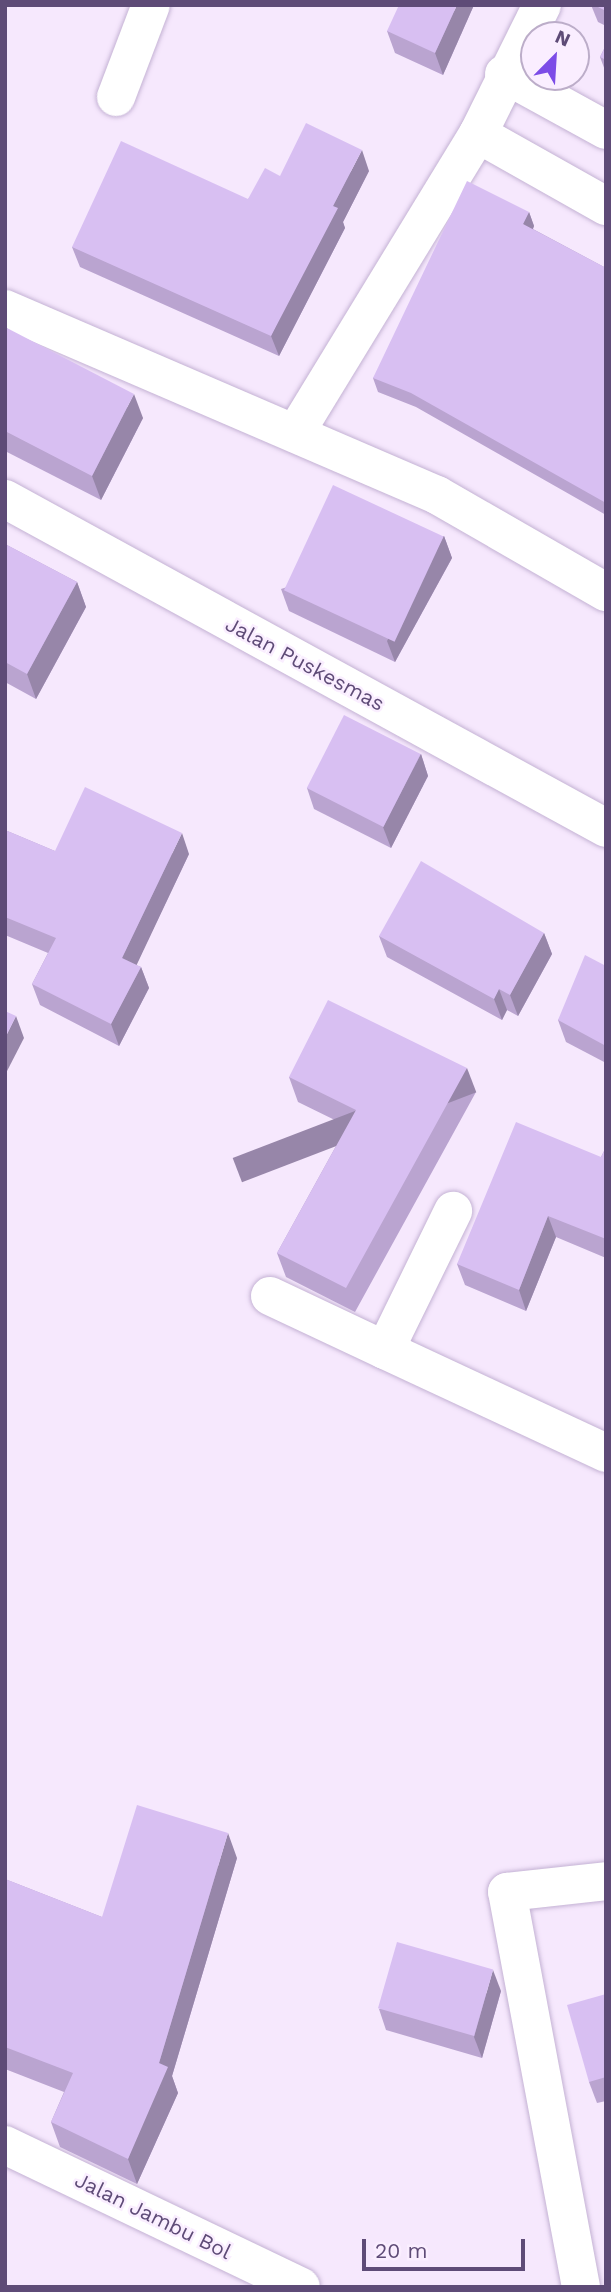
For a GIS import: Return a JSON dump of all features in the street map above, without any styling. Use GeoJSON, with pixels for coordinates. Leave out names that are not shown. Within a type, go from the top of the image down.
{"type":"FeatureCollection","features":[{"type":"Feature","properties":{"kind":"street"},"geometry":{"type":"LineString","coordinates":[[116,97],[151,5]]}},
{"type":"Feature","properties":{"kind":"street"},"geometry":{"type":"LineString","coordinates":[[296,432],[478,134],[504,74],[542,5]]}},
{"type":"Feature","properties":{"kind":"street"},"geometry":{"type":"LineString","coordinates":[[504,74],[606,131]]}},
{"type":"Feature","properties":{"kind":"street"},"geometry":{"type":"LineString","coordinates":[[478,134],[606,206]]}},
{"type":"Feature","properties":{"kind":"street"},"geometry":{"type":"LineString","coordinates":[[5,309],[102,354],[296,432],[437,495],[606,593]]}},
{"type":"Feature","properties":{"kind":"street","name":"Jalan Puskesmas"},"geometry":{"type":"LineString","coordinates":[[5,499],[606,828]]}},
{"type":"Feature","properties":{"kind":"street"},"geometry":{"type":"LineString","coordinates":[[385,1350],[453,1211]]}},
{"type":"Feature","properties":{"kind":"street"},"geometry":{"type":"LineString","coordinates":[[270,1296],[606,1453]]}},
{"type":"Feature","properties":{"kind":"street"},"geometry":{"type":"LineString","coordinates":[[582,2287],[507,1892],[606,1881]]}},
{"type":"Feature","properties":{"kind":"street","name":"Jalan Jambu Bol"},"geometry":{"type":"LineString","coordinates":[[5,2145],[302,2287]]}},
{"type":"Feature","properties":{"kind":"building"},"geometry":{"type":"Polygon","coordinates":[[[399,5],[457,5],[435,53],[387,31],[399,5]]]}},
{"type":"Feature","properties":{"kind":"building"},"geometry":{"type":"Polygon","coordinates":[[[594,5],[606,5],[606,11],[594,5]]]}},
{"type":"Feature","properties":{"kind":"building"},"geometry":{"type":"Polygon","coordinates":[[[606,45],[606,60],[600,57],[606,45]]]}},
{"type":"Feature","properties":{"kind":"building"},"geometry":{"type":"Polygon","coordinates":[[[306,123],[362,150],[333,206],[338,208],[271,336],[72,247],[121,141],[248,199],[265,168],[280,176],[306,123]]]}},
{"type":"Feature","properties":{"kind":"building"},"geometry":{"type":"Polygon","coordinates":[[[467,181],[529,212],[523,224],[606,268],[606,503],[411,393],[373,378],[467,181]]]}},
{"type":"Feature","properties":{"kind":"building"},"geometry":{"type":"Polygon","coordinates":[[[5,327],[134,394],[92,476],[5,431],[5,327]]]}},
{"type":"Feature","properties":{"kind":"building"},"geometry":{"type":"Polygon","coordinates":[[[333,485],[444,537],[395,642],[284,590],[333,485]]]}},
{"type":"Feature","properties":{"kind":"building"},"geometry":{"type":"Polygon","coordinates":[[[5,544],[77,582],[27,674],[5,662],[5,544]]]}},
{"type":"Feature","properties":{"kind":"building"},"geometry":{"type":"Polygon","coordinates":[[[344,715],[421,754],[383,827],[307,788],[344,715]]]}},
{"type":"Feature","properties":{"kind":"building"},"geometry":{"type":"Polygon","coordinates":[[[85,787],[182,833],[122,958],[141,967],[111,1024],[32,984],[56,938],[5,917],[5,830],[55,851],[85,787]]]}},
{"type":"Feature","properties":{"kind":"building"},"geometry":{"type":"Polygon","coordinates":[[[421,861],[544,933],[510,995],[499,989],[494,999],[379,936],[421,861]]]}},
{"type":"Feature","properties":{"kind":"building"},"geometry":{"type":"Polygon","coordinates":[[[585,955],[606,966],[606,1046],[558,1020],[585,955]]]}},
{"type":"Feature","properties":{"kind":"building"},"geometry":{"type":"Polygon","coordinates":[[[328,1000],[467,1068],[346,1288],[277,1253],[356,1110],[289,1077],[328,1000]]]}},
{"type":"Feature","properties":{"kind":"building"},"geometry":{"type":"Polygon","coordinates":[[[5,1011],[16,1016],[5,1038],[5,1011]]]}},
{"type":"Feature","properties":{"kind":"building"},"geometry":{"type":"Polygon","coordinates":[[[516,1122],[601,1157],[606,1147],[606,1239],[548,1216],[519,1290],[457,1264],[516,1122]]]}},
{"type":"Feature","properties":{"kind":"building"},"geometry":{"type":"Polygon","coordinates":[[[137,1805],[228,1833],[159,2063],[168,2067],[128,2159],[51,2122],[73,2073],[5,2047],[5,1879],[102,1917],[137,1805]]]}},
{"type":"Feature","properties":{"kind":"building"},"geometry":{"type":"Polygon","coordinates":[[[397,1942],[493,1970],[474,2036],[378,2008],[397,1942]]]}},
{"type":"Feature","properties":{"kind":"building"},"geometry":{"type":"Polygon","coordinates":[[[606,1994],[606,2077],[589,2082],[567,2005],[606,1994]]]}}]}
